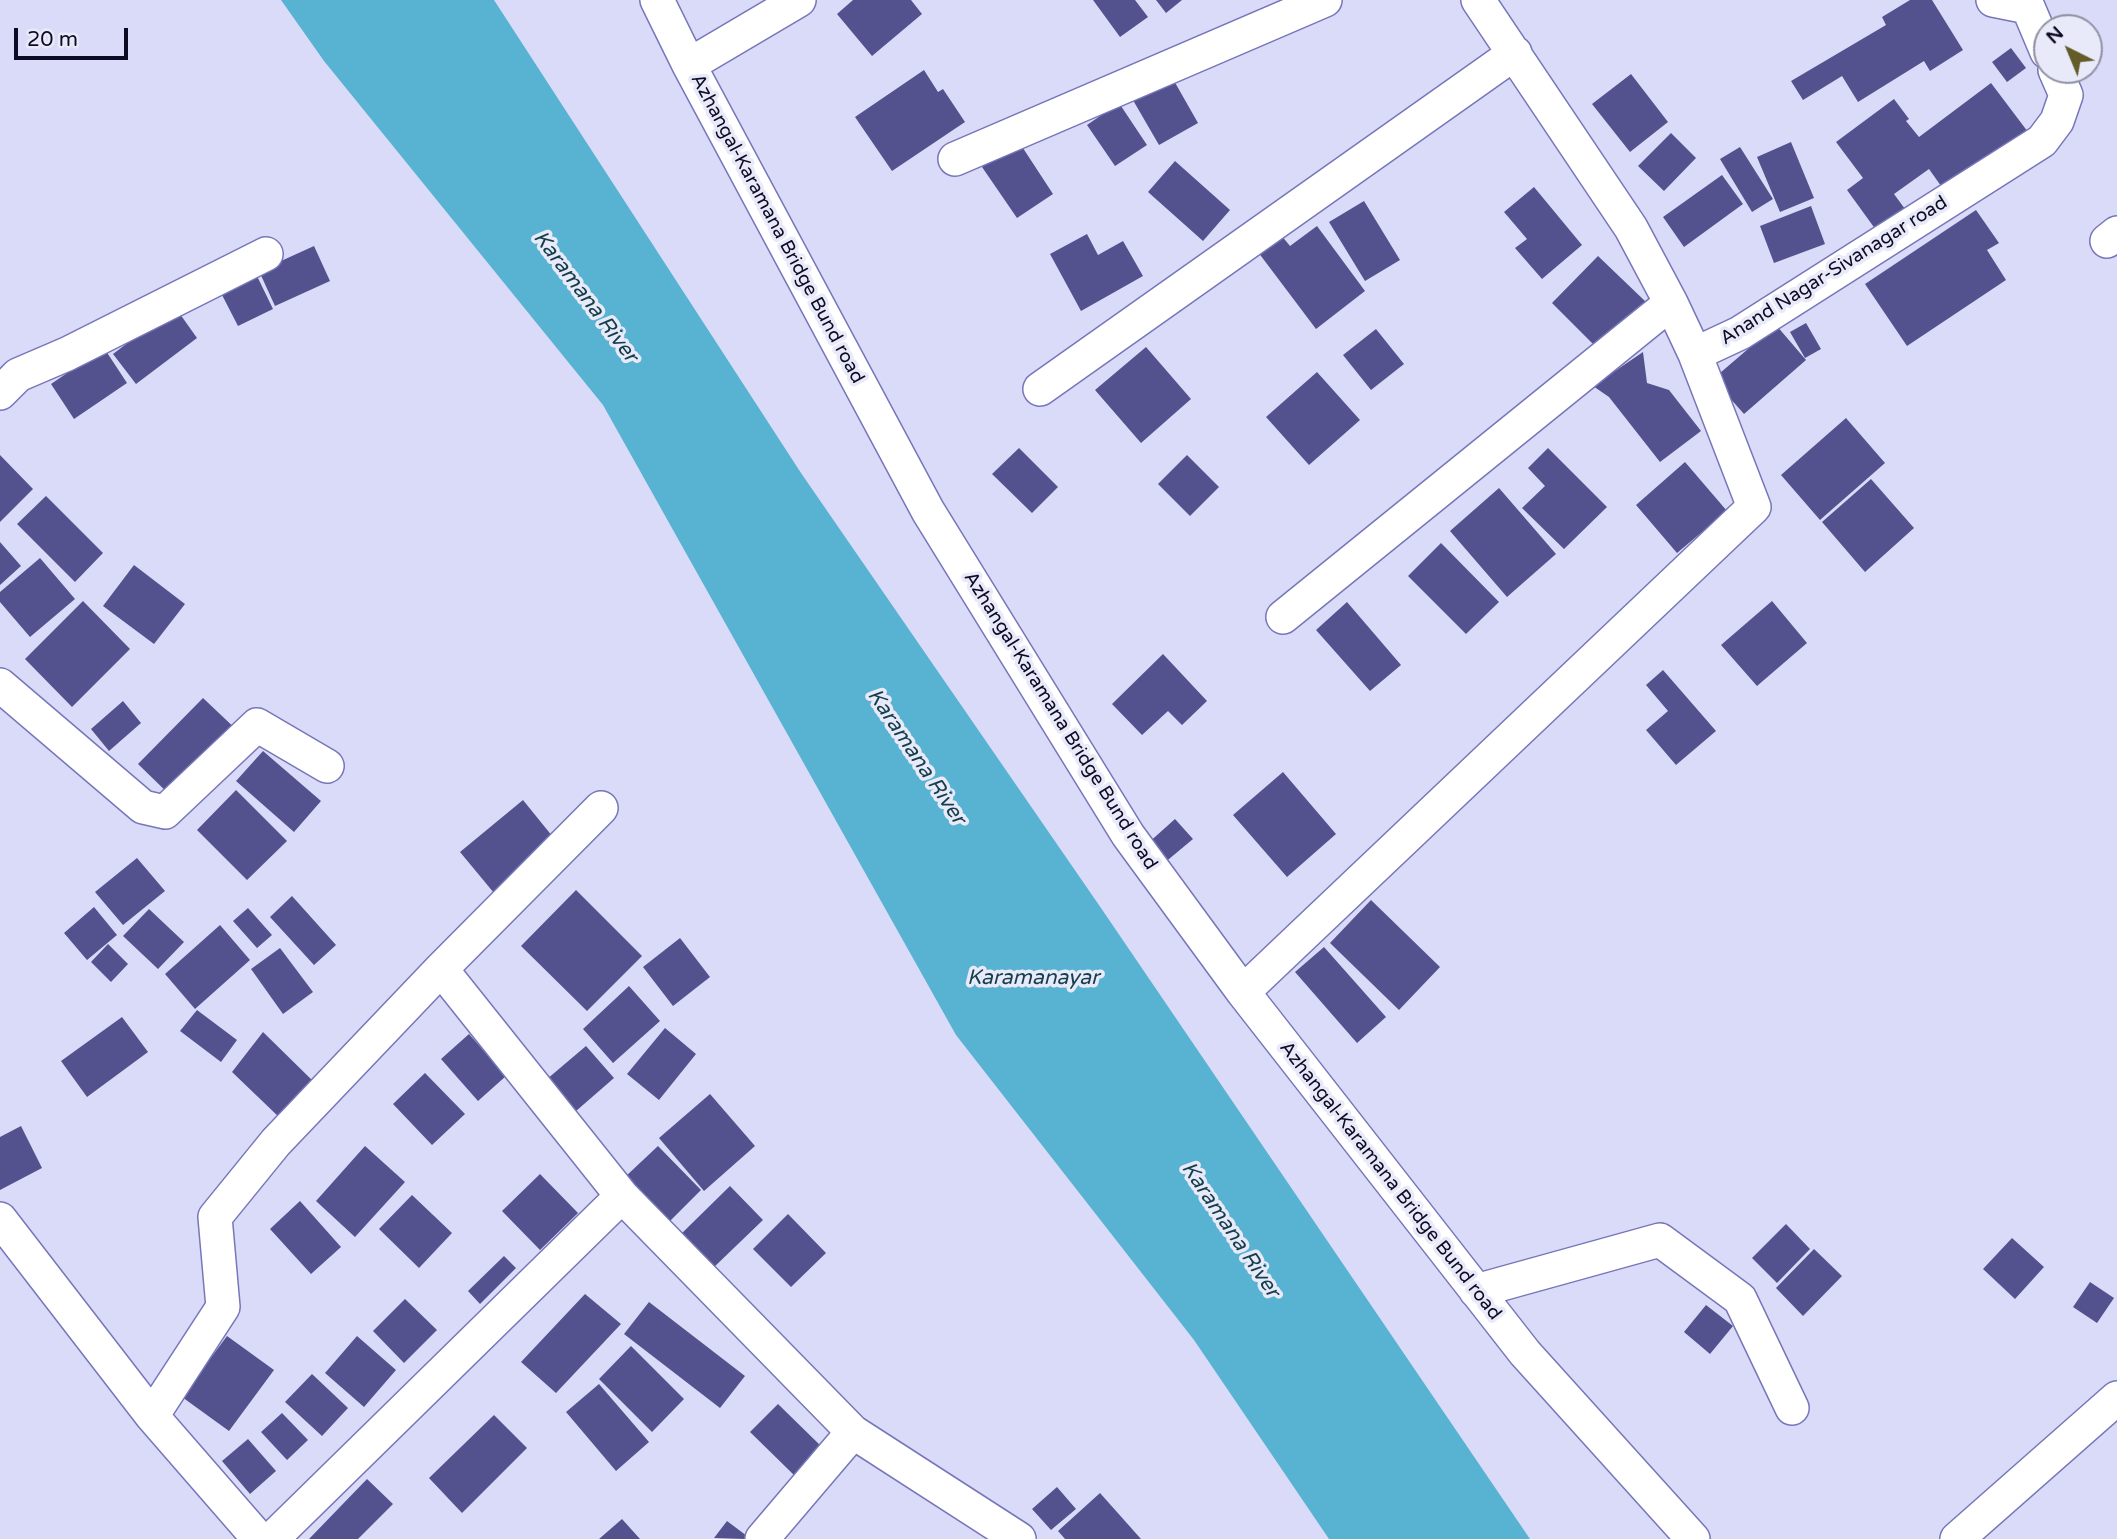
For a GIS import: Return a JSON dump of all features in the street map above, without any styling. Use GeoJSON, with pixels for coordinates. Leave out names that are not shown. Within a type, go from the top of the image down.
{"type":"FeatureCollection","features":[{"type":"Feature","properties":{"kind":"street","name":"Azhangal-Karamana Bridge Bund road"},"geometry":{"type":"LineString","coordinates":[[657,0],[928,511],[1128,835],[1242,992],[1476,1292],[1525,1353],[1693,1539]]}},
{"type":"Feature","properties":{"kind":"street"},"geometry":{"type":"LineString","coordinates":[[690,65],[799,0]]}},
{"type":"Feature","properties":{"kind":"street"},"geometry":{"type":"LineString","coordinates":[[1242,992],[1754,507],[1695,354],[1631,228],[1478,0]]}},
{"type":"Feature","properties":{"kind":"street"},"geometry":{"type":"LineString","coordinates":[[1993,0],[2026,4]]}},
{"type":"Feature","properties":{"kind":"street"},"geometry":{"type":"LineString","coordinates":[[955,159],[1312,2]]}},
{"type":"Feature","properties":{"kind":"street"},"geometry":{"type":"LineString","coordinates":[[1040,389],[1515,53]]}},
{"type":"Feature","properties":{"kind":"street","name":"Anand Nagar-Sivanagar road"},"geometry":{"type":"LineString","coordinates":[[1695,354],[1740,333],[2042,141],[2057,121],[2066,95],[2061,84]]}},
{"type":"Feature","properties":{"kind":"street"},"geometry":{"type":"LineString","coordinates":[[0,393],[18,375],[67,354],[266,254]]}},
{"type":"Feature","properties":{"kind":"street"},"geometry":{"type":"LineString","coordinates":[[1283,617],[1671,303]]}},
{"type":"Feature","properties":{"kind":"street"},"geometry":{"type":"LineString","coordinates":[[0,685],[143,807],[165,812],[257,725],[327,766]]}},
{"type":"Feature","properties":{"kind":"street"},"geometry":{"type":"LineString","coordinates":[[152,1416],[223,1307],[215,1217],[276,1142],[441,969],[601,808]]}},
{"type":"Feature","properties":{"kind":"street"},"geometry":{"type":"LineString","coordinates":[[441,969],[622,1196],[853,1432],[1019,1539]]}},
{"type":"Feature","properties":{"kind":"street"},"geometry":{"type":"LineString","coordinates":[[272,1539],[622,1196]]}},
{"type":"Feature","properties":{"kind":"street"},"geometry":{"type":"LineString","coordinates":[[0,1219],[152,1416],[259,1539]]}},
{"type":"Feature","properties":{"kind":"street"},"geometry":{"type":"LineString","coordinates":[[1476,1292],[1660,1240],[1740,1299],[1792,1408]]}},
{"type":"Feature","properties":{"kind":"street"},"geometry":{"type":"LineString","coordinates":[[1957,1539],[2117,1398]]}},
{"type":"Feature","properties":{"kind":"street"},"geometry":{"type":"LineString","coordinates":[[762,1539],[853,1432]]}},
{"type":"Feature","properties":{"kind":"water","name":"Karamanayar"},"geometry":{"type":"Polygon","coordinates":[[[281,0],[494,0],[801,473],[1530,1539],[1329,1539],[1194,1340],[956,1035],[603,405],[324,61],[281,0]]]}},
{"type":"Feature","properties":{"kind":"building"},"geometry":{"type":"Polygon","coordinates":[[[853,0],[911,0],[922,14],[872,56],[837,14],[853,0]]]}},
{"type":"Feature","properties":{"kind":"building"},"geometry":{"type":"Polygon","coordinates":[[[1093,0],[1135,0],[1148,17],[1120,37],[1093,0]]]}},
{"type":"Feature","properties":{"kind":"building"},"geometry":{"type":"Polygon","coordinates":[[[1156,0],[1182,0],[1166,13],[1156,0]]]}},
{"type":"Feature","properties":{"kind":"building"},"geometry":{"type":"Polygon","coordinates":[[[1910,0],[1932,0],[1963,50],[1930,71],[1924,61],[1858,102],[1842,76],[1803,100],[1791,81],[1886,25],[1882,17],[1910,0]]]}},
{"type":"Feature","properties":{"kind":"building"},"geometry":{"type":"Polygon","coordinates":[[[2011,48],[2026,68],[2007,82],[1992,62],[2011,48]]]}},
{"type":"Feature","properties":{"kind":"building"},"geometry":{"type":"Polygon","coordinates":[[[924,70],[938,92],[943,89],[965,122],[892,171],[855,117],[924,70]]]}},
{"type":"Feature","properties":{"kind":"building"},"geometry":{"type":"Polygon","coordinates":[[[1169,72],[1198,123],[1159,145],[1130,95],[1169,72]]]}},
{"type":"Feature","properties":{"kind":"building"},"geometry":{"type":"Polygon","coordinates":[[[1631,74],[1668,122],[1630,152],[1592,104],[1631,74]]]}},
{"type":"Feature","properties":{"kind":"building"},"geometry":{"type":"Polygon","coordinates":[[[1991,83],[2028,132],[1946,193],[1929,169],[1894,194],[1905,209],[1876,230],[1847,190],[1863,178],[1836,142],[1894,99],[1919,137],[1991,83]]]}},
{"type":"Feature","properties":{"kind":"building"},"geometry":{"type":"Polygon","coordinates":[[[1119,103],[1147,145],[1115,166],[1087,125],[1119,103]]]}},
{"type":"Feature","properties":{"kind":"building"},"geometry":{"type":"Polygon","coordinates":[[[1671,133],[1696,158],[1664,191],[1638,166],[1671,133]]]}},
{"type":"Feature","properties":{"kind":"building"},"geometry":{"type":"Polygon","coordinates":[[[1019,142],[1053,194],[1017,218],[982,167],[1019,142]]]}},
{"type":"Feature","properties":{"kind":"building"},"geometry":{"type":"Polygon","coordinates":[[[1791,142],[1814,198],[1780,212],[1757,157],[1791,142]]]}},
{"type":"Feature","properties":{"kind":"building"},"geometry":{"type":"Polygon","coordinates":[[[1740,147],[1773,199],[1752,212],[1720,159],[1740,147]]]}},
{"type":"Feature","properties":{"kind":"building"},"geometry":{"type":"Polygon","coordinates":[[[1175,161],[1230,210],[1203,241],[1148,192],[1175,161]]]}},
{"type":"Feature","properties":{"kind":"building"},"geometry":{"type":"Polygon","coordinates":[[[1722,175],[1743,204],[1684,247],[1663,217],[1722,175]]]}},
{"type":"Feature","properties":{"kind":"building"},"geometry":{"type":"Polygon","coordinates":[[[1534,187],[1582,245],[1542,279],[1515,248],[1527,239],[1504,212],[1534,187]]]}},
{"type":"Feature","properties":{"kind":"building"},"geometry":{"type":"Polygon","coordinates":[[[1364,201],[1400,260],[1365,281],[1329,222],[1364,201]]]}},
{"type":"Feature","properties":{"kind":"building"},"geometry":{"type":"Polygon","coordinates":[[[1811,206],[1825,244],[1774,263],[1760,226],[1811,206]]]}},
{"type":"Feature","properties":{"kind":"building"},"geometry":{"type":"Polygon","coordinates":[[[1976,210],[1999,243],[1987,250],[2006,280],[1907,346],[1865,284],[1976,210]]]}},
{"type":"Feature","properties":{"kind":"building"},"geometry":{"type":"Polygon","coordinates":[[[1317,226],[1365,291],[1316,329],[1258,252],[1281,235],[1290,246],[1317,226]]]}},
{"type":"Feature","properties":{"kind":"building"},"geometry":{"type":"Polygon","coordinates":[[[1087,234],[1098,255],[1123,241],[1143,276],[1081,311],[1050,254],[1087,234]]]}},
{"type":"Feature","properties":{"kind":"building"},"geometry":{"type":"Polygon","coordinates":[[[314,246],[330,281],[275,306],[259,271],[314,246]]]}},
{"type":"Feature","properties":{"kind":"building"},"geometry":{"type":"Polygon","coordinates":[[[1598,256],[1646,302],[1599,350],[1552,303],[1598,256]]]}},
{"type":"Feature","properties":{"kind":"building"},"geometry":{"type":"Polygon","coordinates":[[[257,276],[273,309],[238,326],[221,293],[257,276]]]}},
{"type":"Feature","properties":{"kind":"building"},"geometry":{"type":"Polygon","coordinates":[[[175,307],[197,338],[136,384],[113,354],[175,307]]]}},
{"type":"Feature","properties":{"kind":"building"},"geometry":{"type":"Polygon","coordinates":[[[1806,323],[1821,349],[1805,358],[1790,332],[1806,323]]]}},
{"type":"Feature","properties":{"kind":"building"},"geometry":{"type":"Polygon","coordinates":[[[1776,325],[1806,360],[1744,414],[1713,379],[1776,325]]]}},
{"type":"Feature","properties":{"kind":"building"},"geometry":{"type":"Polygon","coordinates":[[[1376,329],[1404,364],[1371,390],[1343,355],[1376,329]]]}},
{"type":"Feature","properties":{"kind":"building"},"geometry":{"type":"Polygon","coordinates":[[[1146,347],[1191,399],[1141,443],[1095,390],[1146,347]]]}},
{"type":"Feature","properties":{"kind":"building"},"geometry":{"type":"Polygon","coordinates":[[[104,348],[127,383],[74,419],[51,384],[104,348]]]}},
{"type":"Feature","properties":{"kind":"building"},"geometry":{"type":"Polygon","coordinates":[[[1643,352],[1647,383],[1669,390],[1701,431],[1660,462],[1609,397],[1593,386],[1643,352]]]}},
{"type":"Feature","properties":{"kind":"building"},"geometry":{"type":"Polygon","coordinates":[[[1317,372],[1360,420],[1309,465],[1266,417],[1317,372]]]}},
{"type":"Feature","properties":{"kind":"building"},"geometry":{"type":"Polygon","coordinates":[[[1846,418],[1885,463],[1820,520],[1781,475],[1846,418]]]}},
{"type":"Feature","properties":{"kind":"building"},"geometry":{"type":"Polygon","coordinates":[[[1019,448],[1058,487],[1032,513],[992,474],[1019,448]]]}},
{"type":"Feature","properties":{"kind":"building"},"geometry":{"type":"Polygon","coordinates":[[[1548,448],[1607,507],[1564,549],[1522,508],[1545,486],[1528,468],[1548,448]]]}},
{"type":"Feature","properties":{"kind":"building"},"geometry":{"type":"Polygon","coordinates":[[[0,455],[33,489],[0,522],[0,455]]]}},
{"type":"Feature","properties":{"kind":"building"},"geometry":{"type":"Polygon","coordinates":[[[1187,455],[1219,487],[1190,516],[1158,484],[1187,455]]]}},
{"type":"Feature","properties":{"kind":"building"},"geometry":{"type":"Polygon","coordinates":[[[1685,462],[1727,511],[1677,553],[1636,505],[1685,462]]]}},
{"type":"Feature","properties":{"kind":"building"},"geometry":{"type":"Polygon","coordinates":[[[1871,479],[1914,528],[1865,572],[1822,522],[1871,479]]]}},
{"type":"Feature","properties":{"kind":"building"},"geometry":{"type":"Polygon","coordinates":[[[1499,488],[1556,554],[1507,597],[1450,531],[1499,488]]]}},
{"type":"Feature","properties":{"kind":"building"},"geometry":{"type":"Polygon","coordinates":[[[46,496],[103,553],[75,582],[17,524],[46,496]]]}},
{"type":"Feature","properties":{"kind":"building"},"geometry":{"type":"Polygon","coordinates":[[[0,542],[21,566],[0,585],[0,542]]]}},
{"type":"Feature","properties":{"kind":"building"},"geometry":{"type":"Polygon","coordinates":[[[1441,543],[1499,602],[1466,634],[1408,576],[1441,543]]]}},
{"type":"Feature","properties":{"kind":"building"},"geometry":{"type":"Polygon","coordinates":[[[40,558],[75,599],[30,637],[0,602],[0,592],[40,558]]]}},
{"type":"Feature","properties":{"kind":"building"},"geometry":{"type":"Polygon","coordinates":[[[134,565],[185,604],[154,644],[103,606],[134,565]]]}},
{"type":"Feature","properties":{"kind":"building"},"geometry":{"type":"Polygon","coordinates":[[[83,601],[130,649],[72,707],[25,659],[83,601]]]}},
{"type":"Feature","properties":{"kind":"building"},"geometry":{"type":"Polygon","coordinates":[[[1772,601],[1807,643],[1757,686],[1721,645],[1772,601]]]}},
{"type":"Feature","properties":{"kind":"building"},"geometry":{"type":"Polygon","coordinates":[[[1347,602],[1401,665],[1370,691],[1316,630],[1347,602]]]}},
{"type":"Feature","properties":{"kind":"building"},"geometry":{"type":"Polygon","coordinates":[[[1163,654],[1207,701],[1182,725],[1168,711],[1142,735],[1112,704],[1163,654]]]}},
{"type":"Feature","properties":{"kind":"building"},"geometry":{"type":"Polygon","coordinates":[[[1663,670],[1716,731],[1676,765],[1646,730],[1668,711],[1646,685],[1663,670]]]}},
{"type":"Feature","properties":{"kind":"building"},"geometry":{"type":"Polygon","coordinates":[[[203,698],[240,733],[175,800],[138,764],[203,698]]]}},
{"type":"Feature","properties":{"kind":"building"},"geometry":{"type":"Polygon","coordinates":[[[123,701],[141,723],[109,751],[91,729],[123,701]]]}},
{"type":"Feature","properties":{"kind":"building"},"geometry":{"type":"Polygon","coordinates":[[[263,751],[321,801],[294,832],[236,781],[263,751]]]}},
{"type":"Feature","properties":{"kind":"building"},"geometry":{"type":"Polygon","coordinates":[[[1283,772],[1336,834],[1287,877],[1233,815],[1283,772]]]}},
{"type":"Feature","properties":{"kind":"building"},"geometry":{"type":"Polygon","coordinates":[[[236,790],[287,841],[247,880],[197,830],[236,790]]]}},
{"type":"Feature","properties":{"kind":"building"},"geometry":{"type":"Polygon","coordinates":[[[523,800],[557,842],[494,893],[460,852],[523,800]]]}},
{"type":"Feature","properties":{"kind":"building"},"geometry":{"type":"Polygon","coordinates":[[[1175,819],[1193,839],[1163,864],[1146,845],[1175,819]]]}},
{"type":"Feature","properties":{"kind":"building"},"geometry":{"type":"Polygon","coordinates":[[[137,858],[165,891],[123,925],[95,892],[137,858]]]}},
{"type":"Feature","properties":{"kind":"building"},"geometry":{"type":"Polygon","coordinates":[[[576,890],[642,956],[587,1011],[521,946],[576,890]]]}},
{"type":"Feature","properties":{"kind":"building"},"geometry":{"type":"Polygon","coordinates":[[[292,896],[336,945],[314,965],[270,917],[292,896]]]}},
{"type":"Feature","properties":{"kind":"building"},"geometry":{"type":"Polygon","coordinates":[[[1371,900],[1440,967],[1399,1010],[1330,943],[1371,900]]]}},
{"type":"Feature","properties":{"kind":"building"},"geometry":{"type":"Polygon","coordinates":[[[94,907],[117,935],[87,960],[64,933],[94,907]]]}},
{"type":"Feature","properties":{"kind":"building"},"geometry":{"type":"Polygon","coordinates":[[[248,908],[272,935],[257,948],[233,921],[248,908]]]}},
{"type":"Feature","properties":{"kind":"building"},"geometry":{"type":"Polygon","coordinates":[[[149,909],[184,942],[158,969],[123,936],[149,909]]]}},
{"type":"Feature","properties":{"kind":"building"},"geometry":{"type":"Polygon","coordinates":[[[220,925],[250,960],[195,1009],[165,974],[220,925]]]}},
{"type":"Feature","properties":{"kind":"building"},"geometry":{"type":"Polygon","coordinates":[[[680,938],[710,977],[673,1006],[643,967],[680,938]]]}},
{"type":"Feature","properties":{"kind":"building"},"geometry":{"type":"Polygon","coordinates":[[[108,944],[128,964],[111,982],[91,962],[108,944]]]}},
{"type":"Feature","properties":{"kind":"building"},"geometry":{"type":"Polygon","coordinates":[[[1324,947],[1386,1017],[1357,1043],[1295,972],[1324,947]]]}},
{"type":"Feature","properties":{"kind":"building"},"geometry":{"type":"Polygon","coordinates":[[[280,948],[313,992],[283,1014],[251,969],[280,948]]]}},
{"type":"Feature","properties":{"kind":"building"},"geometry":{"type":"Polygon","coordinates":[[[629,986],[660,1021],[613,1063],[583,1029],[629,986]]]}},
{"type":"Feature","properties":{"kind":"building"},"geometry":{"type":"Polygon","coordinates":[[[197,1010],[237,1040],[221,1062],[180,1031],[197,1010]]]}},
{"type":"Feature","properties":{"kind":"building"},"geometry":{"type":"Polygon","coordinates":[[[122,1017],[148,1052],[87,1097],[61,1061],[122,1017]]]}},
{"type":"Feature","properties":{"kind":"building"},"geometry":{"type":"Polygon","coordinates":[[[665,1028],[696,1054],[659,1100],[627,1074],[665,1028]]]}},
{"type":"Feature","properties":{"kind":"building"},"geometry":{"type":"Polygon","coordinates":[[[263,1032],[315,1083],[281,1119],[232,1072],[263,1032]]]}},
{"type":"Feature","properties":{"kind":"building"},"geometry":{"type":"Polygon","coordinates":[[[469,1034],[506,1076],[478,1101],[441,1059],[469,1034]]]}},
{"type":"Feature","properties":{"kind":"building"},"geometry":{"type":"Polygon","coordinates":[[[586,1046],[614,1078],[568,1118],[540,1085],[586,1046]]]}},
{"type":"Feature","properties":{"kind":"building"},"geometry":{"type":"Polygon","coordinates":[[[425,1073],[465,1114],[432,1145],[393,1104],[425,1073]]]}},
{"type":"Feature","properties":{"kind":"building"},"geometry":{"type":"Polygon","coordinates":[[[710,1094],[755,1146],[704,1191],[659,1138],[710,1094]]]}},
{"type":"Feature","properties":{"kind":"building"},"geometry":{"type":"Polygon","coordinates":[[[21,1126],[42,1168],[0,1190],[0,1137],[21,1126]]]}},
{"type":"Feature","properties":{"kind":"building"},"geometry":{"type":"Polygon","coordinates":[[[365,1146],[405,1182],[355,1237],[316,1201],[365,1146]]]}},
{"type":"Feature","properties":{"kind":"building"},"geometry":{"type":"Polygon","coordinates":[[[658,1146],[701,1190],[669,1222],[625,1177],[658,1146]]]}},
{"type":"Feature","properties":{"kind":"building"},"geometry":{"type":"Polygon","coordinates":[[[540,1174],[578,1213],[540,1250],[502,1211],[540,1174]]]}},
{"type":"Feature","properties":{"kind":"building"},"geometry":{"type":"Polygon","coordinates":[[[730,1186],[763,1220],[711,1270],[678,1237],[730,1186]]]}},
{"type":"Feature","properties":{"kind":"building"},"geometry":{"type":"Polygon","coordinates":[[[412,1195],[452,1233],[419,1268],[379,1229],[412,1195]]]}},
{"type":"Feature","properties":{"kind":"building"},"geometry":{"type":"Polygon","coordinates":[[[300,1201],[341,1247],[311,1274],[270,1229],[300,1201]]]}},
{"type":"Feature","properties":{"kind":"building"},"geometry":{"type":"Polygon","coordinates":[[[788,1214],[826,1253],[791,1287],[753,1249],[788,1214]]]}},
{"type":"Feature","properties":{"kind":"building"},"geometry":{"type":"Polygon","coordinates":[[[1786,1224],[1810,1249],[1777,1283],[1752,1258],[1786,1224]]]}},
{"type":"Feature","properties":{"kind":"building"},"geometry":{"type":"Polygon","coordinates":[[[2012,1238],[2044,1267],[2015,1299],[1983,1269],[2012,1238]]]}},
{"type":"Feature","properties":{"kind":"building"},"geometry":{"type":"Polygon","coordinates":[[[1814,1249],[1842,1276],[1803,1316],[1776,1288],[1814,1249]]]}},
{"type":"Feature","properties":{"kind":"building"},"geometry":{"type":"Polygon","coordinates":[[[504,1256],[516,1268],[480,1304],[468,1291],[504,1256]]]}},
{"type":"Feature","properties":{"kind":"building"},"geometry":{"type":"Polygon","coordinates":[[[2090,1282],[2114,1298],[2097,1323],[2073,1307],[2090,1282]]]}},
{"type":"Feature","properties":{"kind":"building"},"geometry":{"type":"Polygon","coordinates":[[[585,1294],[621,1324],[556,1393],[521,1362],[585,1294]]]}},
{"type":"Feature","properties":{"kind":"building"},"geometry":{"type":"Polygon","coordinates":[[[405,1299],[437,1330],[404,1363],[373,1331],[405,1299]]]}},
{"type":"Feature","properties":{"kind":"building"},"geometry":{"type":"Polygon","coordinates":[[[649,1302],[745,1376],[720,1408],[624,1334],[649,1302]]]}},
{"type":"Feature","properties":{"kind":"building"},"geometry":{"type":"Polygon","coordinates":[[[1706,1305],[1733,1326],[1710,1354],[1684,1332],[1706,1305]]]}},
{"type":"Feature","properties":{"kind":"building"},"geometry":{"type":"Polygon","coordinates":[[[227,1336],[274,1370],[229,1431],[182,1397],[227,1336]]]}},
{"type":"Feature","properties":{"kind":"building"},"geometry":{"type":"Polygon","coordinates":[[[357,1336],[396,1370],[364,1407],[325,1373],[357,1336]]]}},
{"type":"Feature","properties":{"kind":"building"},"geometry":{"type":"Polygon","coordinates":[[[631,1346],[684,1399],[652,1432],[599,1379],[631,1346]]]}},
{"type":"Feature","properties":{"kind":"building"},"geometry":{"type":"Polygon","coordinates":[[[312,1374],[348,1408],[322,1436],[285,1402],[312,1374]]]}},
{"type":"Feature","properties":{"kind":"building"},"geometry":{"type":"Polygon","coordinates":[[[599,1384],[649,1442],[616,1471],[566,1412],[599,1384]]]}},
{"type":"Feature","properties":{"kind":"building"},"geometry":{"type":"Polygon","coordinates":[[[778,1404],[824,1449],[796,1477],[750,1432],[778,1404]]]}},
{"type":"Feature","properties":{"kind":"building"},"geometry":{"type":"Polygon","coordinates":[[[282,1413],[308,1440],[287,1460],[261,1432],[282,1413]]]}},
{"type":"Feature","properties":{"kind":"building"},"geometry":{"type":"Polygon","coordinates":[[[494,1415],[527,1448],[462,1513],[429,1478],[494,1415]]]}},
{"type":"Feature","properties":{"kind":"building"},"geometry":{"type":"Polygon","coordinates":[[[248,1439],[276,1471],[250,1494],[222,1461],[248,1439]]]}},
{"type":"Feature","properties":{"kind":"building"},"geometry":{"type":"Polygon","coordinates":[[[367,1479],[393,1504],[358,1539],[309,1539],[367,1479]]]}},
{"type":"Feature","properties":{"kind":"building"},"geometry":{"type":"Polygon","coordinates":[[[1057,1487],[1076,1509],[1051,1530],[1032,1509],[1057,1487]]]}},
{"type":"Feature","properties":{"kind":"building"},"geometry":{"type":"Polygon","coordinates":[[[1100,1493],[1141,1539],[1065,1539],[1058,1531],[1100,1493]]]}},
{"type":"Feature","properties":{"kind":"building"},"geometry":{"type":"Polygon","coordinates":[[[622,1519],[640,1539],[599,1539],[622,1519]]]}},
{"type":"Feature","properties":{"kind":"building"},"geometry":{"type":"Polygon","coordinates":[[[727,1521],[747,1536],[745,1539],[714,1538],[727,1521]]]}},
{"type":"Feature","properties":{"kind":"water label","name":"Karamana River"},"geometry":{"type":"Point","coordinates":[585,297]}},
{"type":"Feature","properties":{"kind":"water label","name":"Karamana River"},"geometry":{"type":"Point","coordinates":[916,757]}},
{"type":"Feature","properties":{"kind":"water label","name":"Karamana River"},"geometry":{"type":"Point","coordinates":[1230,1230]}}]}
